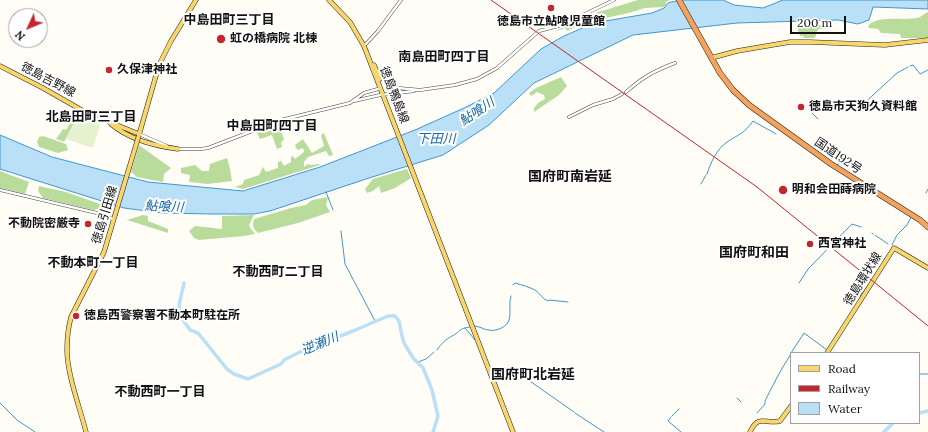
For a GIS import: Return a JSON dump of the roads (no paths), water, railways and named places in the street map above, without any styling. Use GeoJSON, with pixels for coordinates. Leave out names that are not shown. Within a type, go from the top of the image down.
{"type":"FeatureCollection","features":[{"type":"Feature","properties":{"kind":"highway","name":"国道192号"},"geometry":{"type":"LineString","coordinates":[[680,0],[711,56],[740,96],[755,111],[831,164],[920,220],[928,227]]}},
{"type":"Feature","properties":{"kind":"main road","name":"徳島引田線"},"geometry":{"type":"LineString","coordinates":[[86,432],[68,360],[67,351],[71,316],[104,252],[160,65],[171,41],[196,0]]}},
{"type":"Feature","properties":{"kind":"main road","name":"徳島鴨島線"},"geometry":{"type":"LineString","coordinates":[[329,0],[350,22],[365,45]]}},
{"type":"Feature","properties":{"kind":"main road","name":"徳島鴨島線"},"geometry":{"type":"LineString","coordinates":[[333,0],[349,17],[365,45],[513,432]]}},
{"type":"Feature","properties":{"kind":"main road"},"geometry":{"type":"LineString","coordinates":[[711,56],[790,42],[885,45],[928,40]]}},
{"type":"Feature","properties":{"kind":"main road","name":"徳島吉野線"},"geometry":{"type":"LineString","coordinates":[[0,66],[85,112],[139,135]]}},
{"type":"Feature","properties":{"kind":"main road","name":"徳島吉野線"},"geometry":{"type":"LineString","coordinates":[[108,121],[122,133],[146,143],[160,147],[178,149]]}},
{"type":"Feature","properties":{"kind":"main road","name":"徳島環状線"},"geometry":{"type":"LineString","coordinates":[[828,352],[894,248],[928,268]]}},
{"type":"Feature","properties":{"kind":"main road"},"geometry":{"type":"LineString","coordinates":[[750,432],[754,424],[757,422],[780,421],[790,407]]}},
{"type":"Feature","properties":{"kind":"street"},"geometry":{"type":"LineString","coordinates":[[365,45],[378,31],[401,0]]}},
{"type":"Feature","properties":{"kind":"street"},"geometry":{"type":"LineString","coordinates":[[139,135],[157,143],[178,149],[208,148],[281,120],[385,95],[463,83],[485,75],[500,66],[539,31],[562,25],[614,0]]}},
{"type":"Feature","properties":{"kind":"street"},"geometry":{"type":"LineString","coordinates":[[626,92],[643,77],[675,63]]}},
{"type":"Feature","properties":{"kind":"street"},"geometry":{"type":"LineString","coordinates":[[387,87],[420,90]]}},
{"type":"Feature","properties":{"kind":"street"},"geometry":{"type":"LineString","coordinates":[[350,103],[367,92],[378,89]]}},
{"type":"Feature","properties":{"kind":"street"},"geometry":{"type":"LineString","coordinates":[[569,117],[593,105],[613,99],[622,94]]}},
{"type":"Feature","properties":{"kind":"street"},"geometry":{"type":"LineString","coordinates":[[0,190],[115,217]]}},
{"type":"Feature","properties":{"kind":"water","name":"下田川"},"geometry":{"type":"Polygon","coordinates":[[[681,0],[723,0],[734,5],[763,8],[783,0],[928,0],[928,9],[873,7],[869,20],[858,24],[838,20],[737,23],[633,35],[534,83],[489,125],[443,155],[270,211],[254,214],[162,213],[124,208],[0,169],[0,135],[52,157],[148,182],[243,191],[320,167],[415,130],[464,108],[494,93],[541,49],[564,36],[594,23],[652,13],[664,8],[668,3],[681,0]]]}},
{"type":"Feature","properties":{"kind":"waterway"},"geometry":{"type":"LineString","coordinates":[[910,66],[913,65],[920,74],[928,70]]}},
{"type":"Feature","properties":{"kind":"waterway"},"geometry":{"type":"LineString","coordinates":[[860,107],[897,73],[908,67]]}},
{"type":"Feature","properties":{"kind":"waterway"},"geometry":{"type":"LineString","coordinates":[[809,110],[818,119]]}},
{"type":"Feature","properties":{"kind":"waterway"},"geometry":{"type":"LineString","coordinates":[[707,174],[717,152],[727,142],[744,131],[753,121],[776,134]]}},
{"type":"Feature","properties":{"kind":"waterway"},"geometry":{"type":"LineString","coordinates":[[837,165],[846,158],[841,150]]}},
{"type":"Feature","properties":{"kind":"waterway"},"geometry":{"type":"LineString","coordinates":[[701,184],[706,175]]}},
{"type":"Feature","properties":{"kind":"waterway"},"geometry":{"type":"LineString","coordinates":[[926,193],[928,189]]}},
{"type":"Feature","properties":{"kind":"waterway"},"geometry":{"type":"LineString","coordinates":[[326,192],[333,210]]}},
{"type":"Feature","properties":{"kind":"waterway"},"geometry":{"type":"LineString","coordinates":[[892,245],[897,235],[907,225],[911,217]]}},
{"type":"Feature","properties":{"kind":"waterway"},"geometry":{"type":"LineString","coordinates":[[799,283],[808,269],[852,224],[861,227]]}},
{"type":"Feature","properties":{"kind":"waterway"},"geometry":{"type":"LineString","coordinates":[[341,231],[345,264],[375,321]]}},
{"type":"Feature","properties":{"kind":"waterway"},"geometry":{"type":"LineString","coordinates":[[875,235],[888,244]]}},
{"type":"Feature","properties":{"kind":"waterway"},"geometry":{"type":"LineString","coordinates":[[880,267],[890,251]]}},
{"type":"Feature","properties":{"kind":"waterway","name":"逆瀬川"},"geometry":{"type":"LineString","coordinates":[[184,283],[179,305],[180,314],[183,320],[190,330],[198,333],[227,369],[234,374],[248,379],[281,364],[284,360],[300,352],[388,316],[395,316],[399,321],[404,343],[413,358],[423,368],[432,390],[438,416],[433,432]]}},
{"type":"Feature","properties":{"kind":"waterway"},"geometry":{"type":"LineString","coordinates":[[513,285],[515,283],[533,289],[548,301],[568,302]]}},
{"type":"Feature","properties":{"kind":"waterway"},"geometry":{"type":"LineString","coordinates":[[860,298],[861,294],[870,283]]}},
{"type":"Feature","properties":{"kind":"waterway"},"geometry":{"type":"LineString","coordinates":[[474,326],[487,330],[498,329],[504,326],[510,315],[511,296]]}},
{"type":"Feature","properties":{"kind":"waterway"},"geometry":{"type":"LineString","coordinates":[[437,350],[447,339],[462,329],[470,327]]}},
{"type":"Feature","properties":{"kind":"waterway"},"geometry":{"type":"LineString","coordinates":[[465,328],[475,340]]}},
{"type":"Feature","properties":{"kind":"waterway"},"geometry":{"type":"LineString","coordinates":[[792,352],[804,333],[827,350]]}},
{"type":"Feature","properties":{"kind":"waterway"},"geometry":{"type":"LineString","coordinates":[[418,362],[426,359],[434,352]]}},
{"type":"Feature","properties":{"kind":"waterway"},"geometry":{"type":"LineString","coordinates":[[757,413],[765,404],[774,383],[790,356]]}},
{"type":"Feature","properties":{"kind":"waterway"},"geometry":{"type":"LineString","coordinates":[[920,374],[928,374]]}},
{"type":"Feature","properties":{"kind":"waterway"},"geometry":{"type":"LineString","coordinates":[[524,377],[574,412]]}},
{"type":"Feature","properties":{"kind":"waterway"},"geometry":{"type":"LineString","coordinates":[[737,398],[741,402]]}},
{"type":"Feature","properties":{"kind":"waterway"},"geometry":{"type":"LineString","coordinates":[[0,403],[17,420],[35,432]]}},
{"type":"Feature","properties":{"kind":"waterway"},"geometry":{"type":"LineString","coordinates":[[672,416],[679,409]]}},
{"type":"Feature","properties":{"kind":"waterway"},"geometry":{"type":"LineString","coordinates":[[920,413],[928,411]]}},
{"type":"Feature","properties":{"kind":"waterway"},"geometry":{"type":"LineString","coordinates":[[575,413],[604,432]]}},
{"type":"Feature","properties":{"kind":"waterway"},"geometry":{"type":"LineString","coordinates":[[671,417],[668,421],[681,432]]}},
{"type":"Feature","properties":{"kind":"waterway"},"geometry":{"type":"LineString","coordinates":[[884,432],[892,424]]}},
{"type":"Feature","properties":{"kind":"railway"},"geometry":{"type":"LineString","coordinates":[[491,0],[757,187],[928,326]]}},
{"type":"Feature","properties":{"kind":"place","name":"徳島市立鮎喰児童館"},"geometry":{"type":"Point","coordinates":[551,8]}},
{"type":"Feature","properties":{"kind":"place","name":"虹の橋病院 北棟"},"geometry":{"type":"Point","coordinates":[221,39]}},
{"type":"Feature","properties":{"kind":"place","name":"久保津神社"},"geometry":{"type":"Point","coordinates":[109,70]}},
{"type":"Feature","properties":{"kind":"place","name":"徳島市天狗久資料館"},"geometry":{"type":"Point","coordinates":[801,107]}},
{"type":"Feature","properties":{"kind":"place","name":"明和会田蒔病院"},"geometry":{"type":"Point","coordinates":[783,190]}},
{"type":"Feature","properties":{"kind":"place","name":"不動院密厳寺"},"geometry":{"type":"Point","coordinates":[88,224]}},
{"type":"Feature","properties":{"kind":"place","name":"西宮神社"},"geometry":{"type":"Point","coordinates":[810,244]}},
{"type":"Feature","properties":{"kind":"place","name":"徳島西警察署不動本町駐在所"},"geometry":{"type":"Point","coordinates":[76,316]}},
{"type":"Feature","properties":{"kind":"district","name":"中島田町三丁目"},"geometry":{"type":"Point","coordinates":[229,20]}},
{"type":"Feature","properties":{"kind":"district","name":"南島田町四丁目"},"geometry":{"type":"Point","coordinates":[444,57]}},
{"type":"Feature","properties":{"kind":"district","name":"北島田町三丁目"},"geometry":{"type":"Point","coordinates":[91,117]}},
{"type":"Feature","properties":{"kind":"district","name":"中島田町四丁目"},"geometry":{"type":"Point","coordinates":[272,126]}},
{"type":"Feature","properties":{"kind":"district","name":"国府町南岩延"},"geometry":{"type":"Point","coordinates":[570,177]}},
{"type":"Feature","properties":{"kind":"district","name":"国府町和田"},"geometry":{"type":"Point","coordinates":[754,253]}},
{"type":"Feature","properties":{"kind":"district","name":"不動本町一丁目"},"geometry":{"type":"Point","coordinates":[93,263]}},
{"type":"Feature","properties":{"kind":"district","name":"不動西町二丁目"},"geometry":{"type":"Point","coordinates":[278,272]}},
{"type":"Feature","properties":{"kind":"district","name":"国府町北岩延"},"geometry":{"type":"Point","coordinates":[533,375]}},
{"type":"Feature","properties":{"kind":"district","name":"不動西町一丁目"},"geometry":{"type":"Point","coordinates":[160,392]}},
{"type":"Feature","properties":{"kind":"water label","name":"鮎喰川"},"geometry":{"type":"Point","coordinates":[477,112]}},
{"type":"Feature","properties":{"kind":"water label","name":"鮎喰川"},"geometry":{"type":"Point","coordinates":[164,207]}}]}
